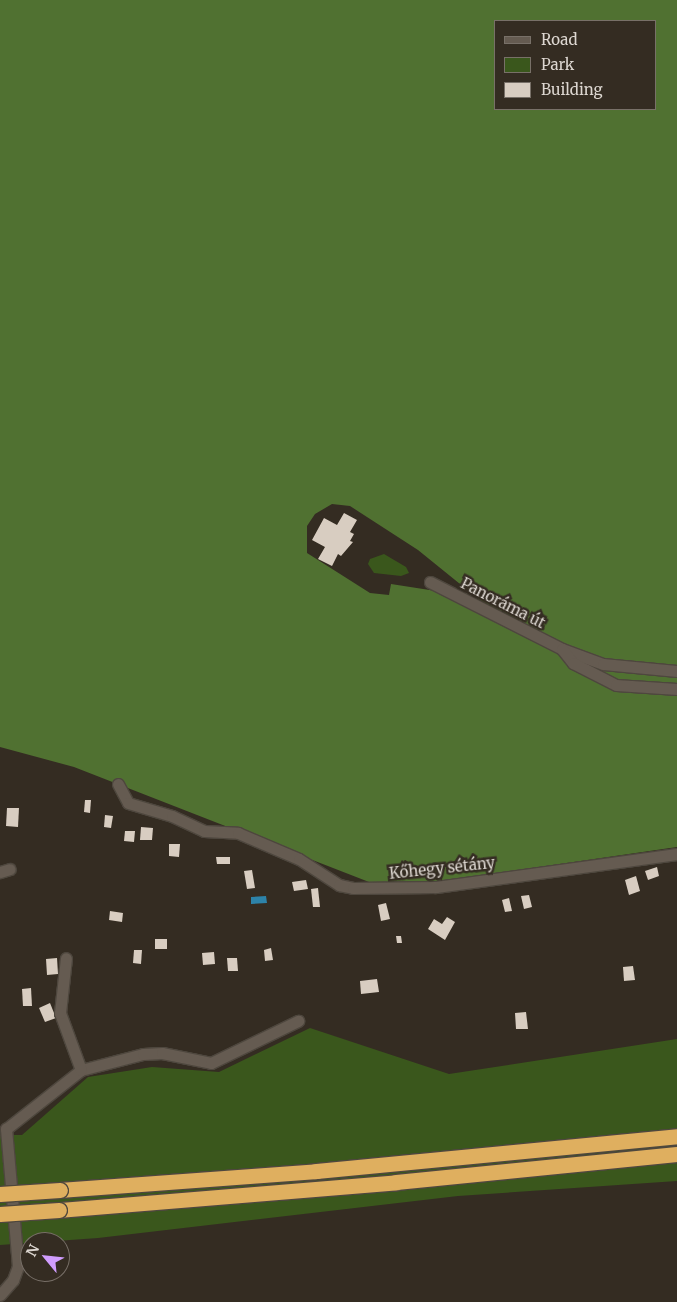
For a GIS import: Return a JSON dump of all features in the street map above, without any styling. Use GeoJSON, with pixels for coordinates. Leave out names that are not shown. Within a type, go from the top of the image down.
{"type":"FeatureCollection","features":[{"type":"Feature","properties":{"kind":"highway"},"geometry":{"type":"LineString","coordinates":[[0,1194],[316,1171],[677,1136]]}},
{"type":"Feature","properties":{"kind":"highway"},"geometry":{"type":"LineString","coordinates":[[0,1214],[369,1185],[677,1154]]}},
{"type":"Feature","properties":{"kind":"street","name":"Panoráma út"},"geometry":{"type":"LineString","coordinates":[[430,582],[562,650],[603,664],[677,671]]}},
{"type":"Feature","properties":{"kind":"street","name":"Panoráma út"},"geometry":{"type":"LineString","coordinates":[[562,650],[573,663],[616,685],[677,689]]}},
{"type":"Feature","properties":{"kind":"street","name":"Kőhegy sétány"},"geometry":{"type":"LineString","coordinates":[[118,784],[128,803],[172,816],[204,831],[238,834],[300,859],[339,885],[353,888],[436,887],[677,854]]}},
{"type":"Feature","properties":{"kind":"street"},"geometry":{"type":"LineString","coordinates":[[66,958],[60,1013],[81,1070]]}},
{"type":"Feature","properties":{"kind":"street"},"geometry":{"type":"LineString","coordinates":[[0,1295],[13,1280],[18,1266],[3,1128],[81,1070],[143,1054],[162,1053],[211,1063],[298,1021]]}},
{"type":"Feature","properties":{"kind":"green space"},"geometry":{"type":"Polygon","coordinates":[[[0,0],[677,0],[677,847],[387,889],[74,767],[0,747],[0,0]],[[332,504],[315,514],[307,526],[307,553],[370,593],[389,595],[391,584],[436,591],[475,612],[481,601],[418,550],[350,506],[332,504]]]}},
{"type":"Feature","properties":{"kind":"green space"},"geometry":{"type":"Polygon","coordinates":[[[384,554],[406,567],[409,573],[401,576],[374,573],[368,564],[370,559],[384,554]]]}},
{"type":"Feature","properties":{"kind":"green space"},"geometry":{"type":"Polygon","coordinates":[[[310,1028],[449,1074],[677,1039],[677,1181],[458,1196],[98,1238],[70,1240],[70,1232],[20,1232],[20,1244],[0,1245],[0,1135],[22,1135],[88,1077],[152,1067],[219,1072],[310,1028]]]}},
{"type":"Feature","properties":{"kind":"water"},"geometry":{"type":"Polygon","coordinates":[[[266,896],[267,903],[251,904],[251,897],[266,896]]]}},
{"type":"Feature","properties":{"kind":"building"},"geometry":{"type":"Polygon","coordinates":[[[344,513],[357,520],[350,532],[354,534],[350,541],[353,542],[341,556],[338,554],[332,566],[318,559],[325,547],[312,540],[324,518],[337,525],[344,513]]]}},
{"type":"Feature","properties":{"kind":"building"},"geometry":{"type":"Polygon","coordinates":[[[85,800],[91,800],[90,813],[84,812],[85,800]]]}},
{"type":"Feature","properties":{"kind":"building"},"geometry":{"type":"Polygon","coordinates":[[[7,808],[19,808],[18,827],[6,826],[7,808]]]}},
{"type":"Feature","properties":{"kind":"building"},"geometry":{"type":"Polygon","coordinates":[[[105,815],[113,816],[111,828],[104,827],[105,815]]]}},
{"type":"Feature","properties":{"kind":"building"},"geometry":{"type":"Polygon","coordinates":[[[141,827],[153,828],[152,840],[140,840],[141,827]]]}},
{"type":"Feature","properties":{"kind":"building"},"geometry":{"type":"Polygon","coordinates":[[[125,831],[135,831],[134,842],[124,841],[125,831]]]}},
{"type":"Feature","properties":{"kind":"building"},"geometry":{"type":"Polygon","coordinates":[[[169,844],[180,844],[179,857],[169,856],[169,844]]]}},
{"type":"Feature","properties":{"kind":"building"},"geometry":{"type":"Polygon","coordinates":[[[216,857],[230,857],[230,864],[217,864],[216,857]]]}},
{"type":"Feature","properties":{"kind":"building"},"geometry":{"type":"Polygon","coordinates":[[[657,867],[659,876],[648,880],[645,871],[657,867]]]}},
{"type":"Feature","properties":{"kind":"building"},"geometry":{"type":"Polygon","coordinates":[[[252,870],[255,888],[247,889],[244,871],[252,870]]]}},
{"type":"Feature","properties":{"kind":"building"},"geometry":{"type":"Polygon","coordinates":[[[636,876],[640,891],[629,895],[625,880],[636,876]]]}},
{"type":"Feature","properties":{"kind":"building"},"geometry":{"type":"Polygon","coordinates":[[[306,880],[308,889],[294,891],[292,882],[306,880]]]}},
{"type":"Feature","properties":{"kind":"building"},"geometry":{"type":"Polygon","coordinates":[[[318,888],[320,907],[313,907],[311,889],[318,888]]]}},
{"type":"Feature","properties":{"kind":"building"},"geometry":{"type":"Polygon","coordinates":[[[529,895],[532,907],[524,909],[521,896],[529,895]]]}},
{"type":"Feature","properties":{"kind":"building"},"geometry":{"type":"Polygon","coordinates":[[[509,898],[512,911],[505,912],[502,900],[509,898]]]}},
{"type":"Feature","properties":{"kind":"building"},"geometry":{"type":"Polygon","coordinates":[[[386,903],[390,919],[381,921],[378,905],[386,903]]]}},
{"type":"Feature","properties":{"kind":"building"},"geometry":{"type":"Polygon","coordinates":[[[110,911],[123,913],[122,922],[109,920],[110,911]]]}},
{"type":"Feature","properties":{"kind":"building"},"geometry":{"type":"Polygon","coordinates":[[[447,917],[455,922],[445,940],[428,929],[434,919],[442,924],[447,917]]]}},
{"type":"Feature","properties":{"kind":"building"},"geometry":{"type":"Polygon","coordinates":[[[396,936],[401,936],[402,943],[397,943],[396,936]]]}},
{"type":"Feature","properties":{"kind":"building"},"geometry":{"type":"Polygon","coordinates":[[[155,939],[167,939],[167,949],[155,949],[155,939]]]}},
{"type":"Feature","properties":{"kind":"building"},"geometry":{"type":"Polygon","coordinates":[[[271,948],[273,960],[265,961],[264,950],[271,948]]]}},
{"type":"Feature","properties":{"kind":"building"},"geometry":{"type":"Polygon","coordinates":[[[134,950],[142,950],[141,964],[133,963],[134,950]]]}},
{"type":"Feature","properties":{"kind":"building"},"geometry":{"type":"Polygon","coordinates":[[[214,952],[215,964],[203,965],[202,953],[214,952]]]}},
{"type":"Feature","properties":{"kind":"building"},"geometry":{"type":"Polygon","coordinates":[[[57,958],[58,974],[47,975],[46,959],[57,958]]]}},
{"type":"Feature","properties":{"kind":"building"},"geometry":{"type":"Polygon","coordinates":[[[227,958],[237,958],[238,971],[228,971],[227,958]]]}},
{"type":"Feature","properties":{"kind":"building"},"geometry":{"type":"Polygon","coordinates":[[[633,966],[635,980],[624,981],[623,967],[633,966]]]}},
{"type":"Feature","properties":{"kind":"building"},"geometry":{"type":"Polygon","coordinates":[[[377,979],[379,992],[361,994],[360,981],[377,979]]]}},
{"type":"Feature","properties":{"kind":"building"},"geometry":{"type":"Polygon","coordinates":[[[31,988],[32,1006],[23,1006],[22,989],[31,988]]]}},
{"type":"Feature","properties":{"kind":"building"},"geometry":{"type":"Polygon","coordinates":[[[50,1003],[56,1018],[45,1022],[39,1008],[50,1003]]]}},
{"type":"Feature","properties":{"kind":"building"},"geometry":{"type":"Polygon","coordinates":[[[526,1012],[528,1029],[516,1029],[515,1013],[526,1012]]]}}]}
